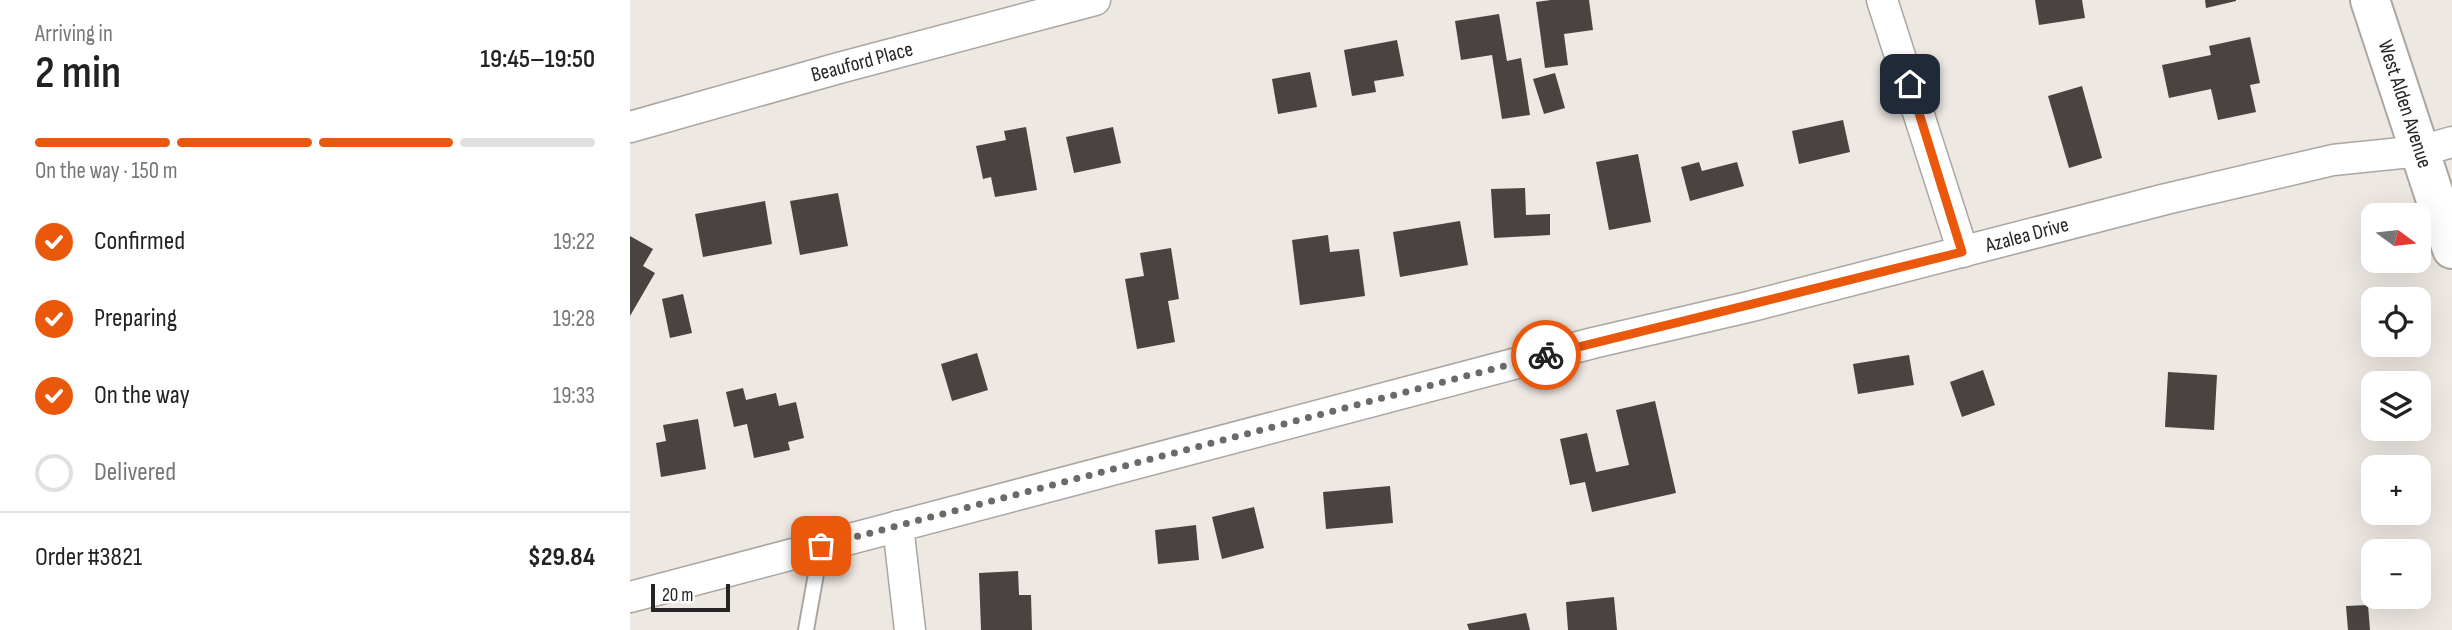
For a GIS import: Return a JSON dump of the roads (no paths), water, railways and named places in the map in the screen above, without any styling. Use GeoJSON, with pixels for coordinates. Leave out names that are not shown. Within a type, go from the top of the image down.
{"type":"FeatureCollection","features":[{"type":"Feature","properties":{"kind":"street","name":"Beauford Place"},"geometry":{"type":"LineString","coordinates":[[630,127],[1095,0]]}},
{"type":"Feature","properties":{"kind":"street"},"geometry":{"type":"LineString","coordinates":[[1882,0],[1962,252]]}},
{"type":"Feature","properties":{"kind":"street","name":"West Alden Avenue"},"geometry":{"type":"LineString","coordinates":[[2370,0],[2436,147],[2452,249]]}},
{"type":"Feature","properties":{"kind":"street","name":"Azalea Drive"},"geometry":{"type":"LineString","coordinates":[[630,597],[1593,342],[1748,307],[2166,199],[2333,160],[2436,147]]}},
{"type":"Feature","properties":{"kind":"street"},"geometry":{"type":"LineString","coordinates":[[898,526],[910,630]]}},
{"type":"Feature","properties":{"kind":"lane"},"geometry":{"type":"LineString","coordinates":[[806,630],[821,546]]}}]}
